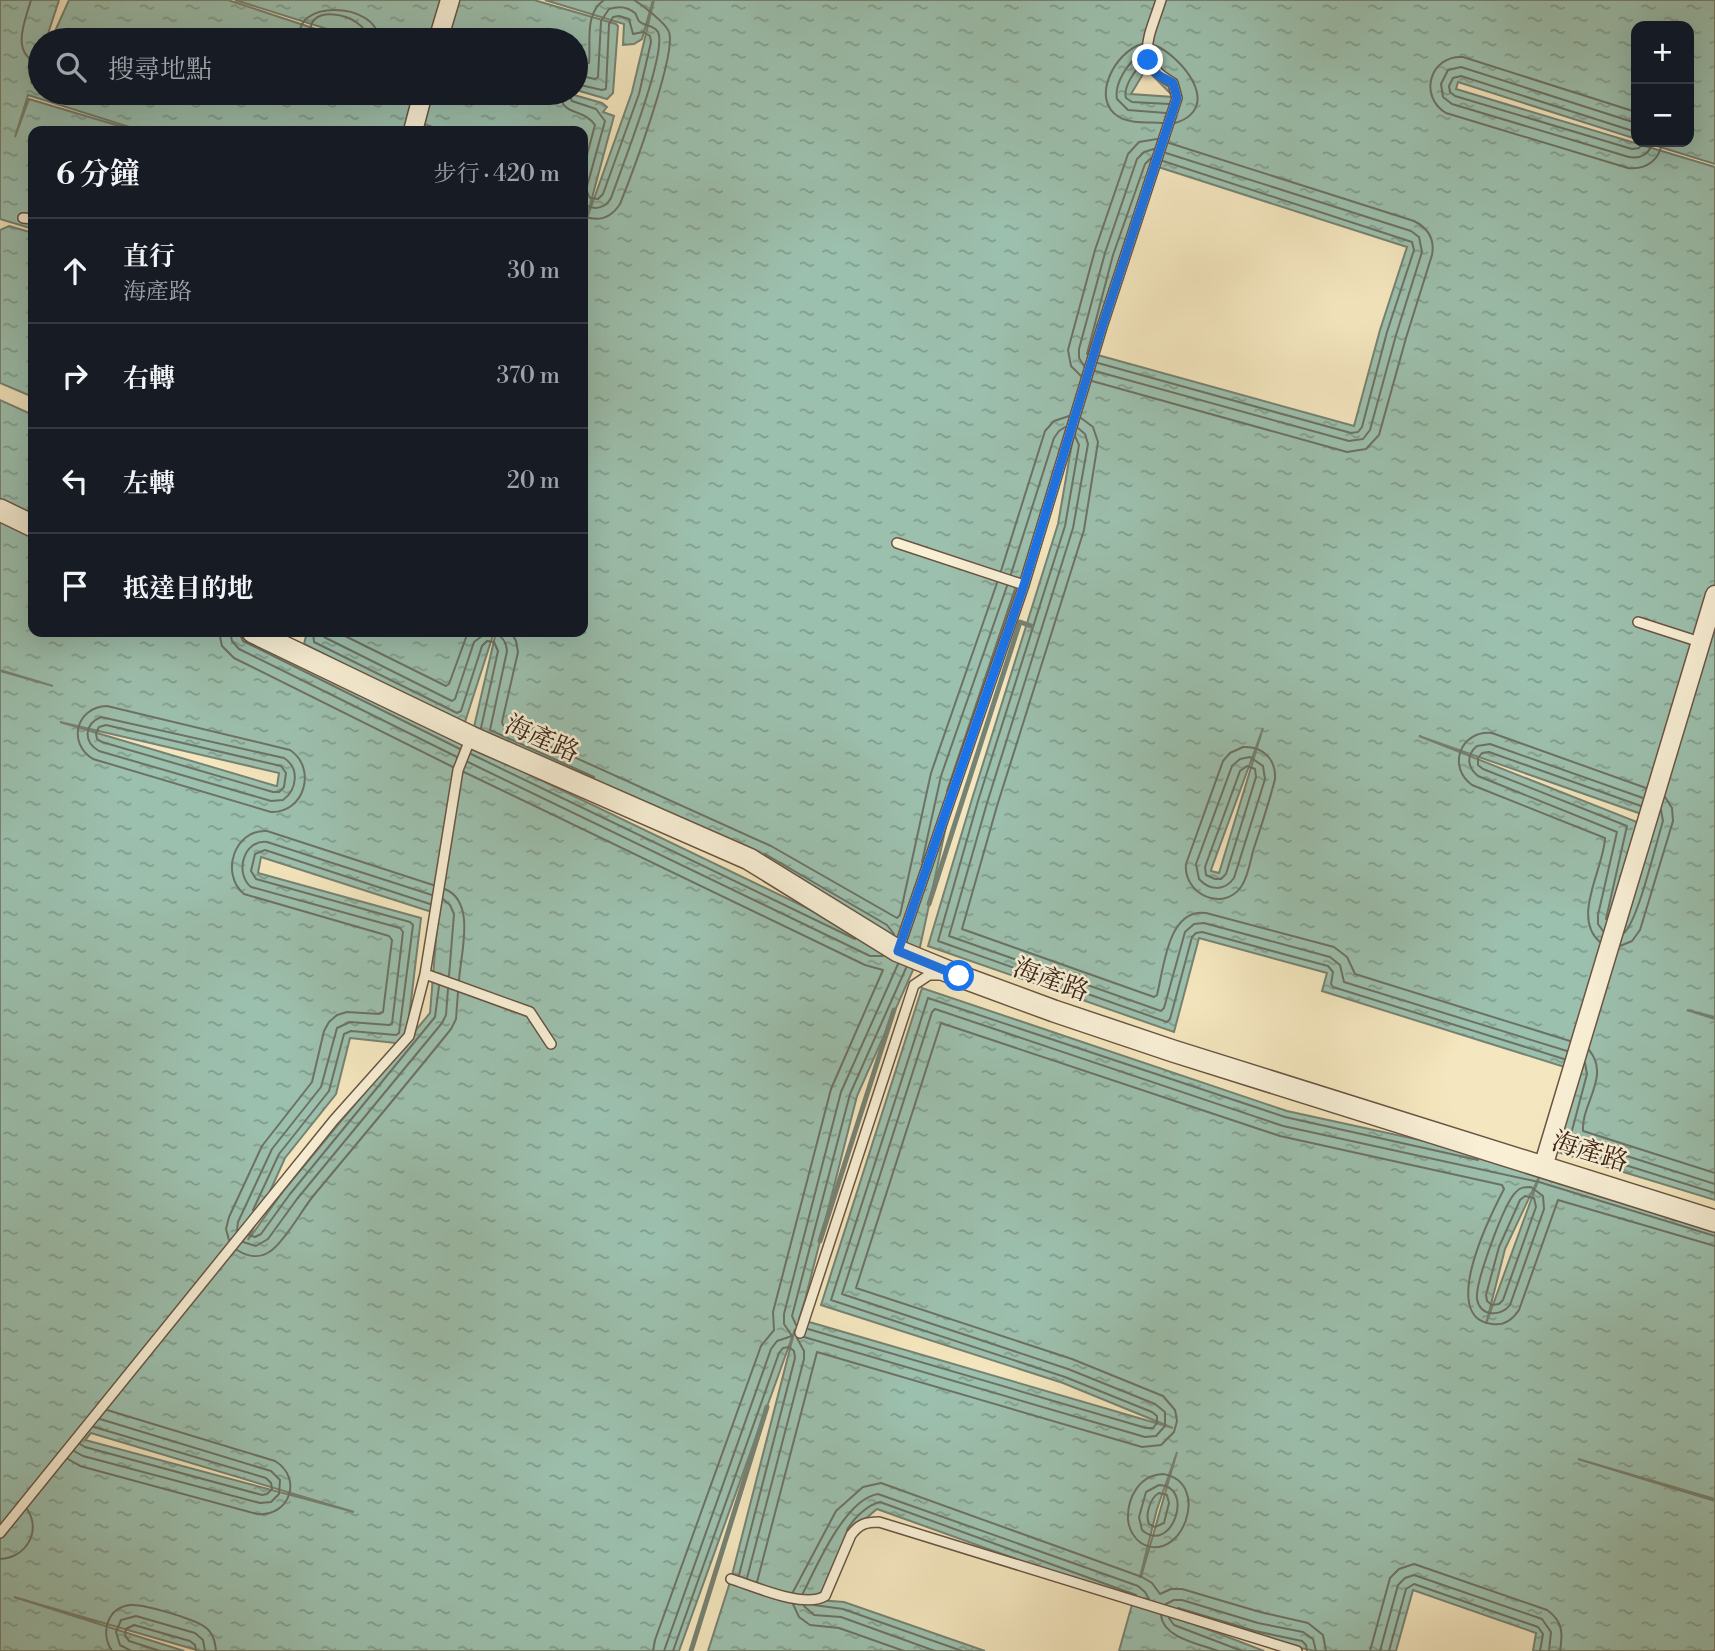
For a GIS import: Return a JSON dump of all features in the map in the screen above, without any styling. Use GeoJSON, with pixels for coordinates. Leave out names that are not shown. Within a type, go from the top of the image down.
{"type":"FeatureCollection","features":[{"type":"Feature","properties":{"kind":"street"},"geometry":{"type":"LineString","coordinates":[[442,28],[450,0]]}},
{"type":"Feature","properties":{"kind":"street"},"geometry":{"type":"LineString","coordinates":[[414,126],[421,105]]}},
{"type":"Feature","properties":{"kind":"street"},"geometry":{"type":"LineString","coordinates":[[0,510],[28,524]]}},
{"type":"Feature","properties":{"kind":"street"},"geometry":{"type":"LineString","coordinates":[[1543,1167],[1715,595]]}},
{"type":"Feature","properties":{"kind":"street","name":"海產路"},"geometry":{"type":"LineString","coordinates":[[283,639],[471,737],[749,859],[898,951],[959,976],[1173,1051],[1715,1221]]}},
{"type":"Feature","properties":{"kind":"lane"},"geometry":{"type":"LineString","coordinates":[[898,951],[1024,585],[1102,327],[1177,98],[1173,83],[1158,75],[1148,60],[1147,44],[1161,0]]}},
{"type":"Feature","properties":{"kind":"lane"},"geometry":{"type":"LineString","coordinates":[[897,543],[1024,585]]}},
{"type":"Feature","properties":{"kind":"lane"},"geometry":{"type":"LineString","coordinates":[[1637,622],[1700,642]]}},
{"type":"Feature","properties":{"kind":"lane"},"geometry":{"type":"LineString","coordinates":[[0,1533],[334,1120],[409,1036],[425,974],[458,770],[471,737]]}},
{"type":"Feature","properties":{"kind":"lane"},"geometry":{"type":"LineString","coordinates":[[425,974],[530,1012],[551,1044]]}},
{"type":"Feature","properties":{"kind":"lane"},"geometry":{"type":"LineString","coordinates":[[800,1333],[914,985],[929,975],[959,976]]}},
{"type":"Feature","properties":{"kind":"lane"},"geometry":{"type":"LineString","coordinates":[[731,1579],[804,1601],[817,1601],[825,1596],[857,1526],[879,1522],[1297,1651]]}},
{"type":"Feature","properties":{"kind":"water"},"geometry":{"type":"Polygon","coordinates":[[[0,0],[59,0],[50,28],[28,28],[28,95],[15,137],[28,102],[28,105],[49,105],[119,126],[28,126],[28,227],[0,219],[0,0]]]}},
{"type":"Feature","properties":{"kind":"water"},"geometry":{"type":"Polygon","coordinates":[[[69,0],[228,0],[313,28],[56,28],[69,0]]]}},
{"type":"Feature","properties":{"kind":"water"},"geometry":{"type":"Polygon","coordinates":[[[235,0],[441,0],[433,28],[324,28],[235,0]]]}},
{"type":"Feature","properties":{"kind":"water"},"geometry":{"type":"Polygon","coordinates":[[[456,0],[534,0],[616,24],[613,93],[607,99],[588,93],[588,28],[448,28],[456,0]]]}},
{"type":"Feature","properties":{"kind":"water"},"geometry":{"type":"Polygon","coordinates":[[[545,0],[653,0],[642,39],[634,44],[623,45],[624,24],[545,0]]]}},
{"type":"Feature","properties":{"kind":"water"},"geometry":{"type":"Polygon","coordinates":[[[654,0],[1715,0],[1715,164],[1660,147],[1694,147],[1694,21],[1631,21],[1631,137],[1458,82],[1456,89],[1631,142],[1631,147],[1649,147],[1715,167],[1715,1017],[1687,1010],[1715,1019],[1715,1200],[1548,1149],[1571,1069],[1322,991],[1327,973],[1199,938],[1174,1032],[928,946],[1058,524],[1075,426],[956,780],[917,961],[857,1096],[799,1319],[1173,1428],[1063,1383],[821,1305],[922,988],[1287,1111],[1543,1167],[1715,1221],[1715,1499],[1578,1459],[1715,1501],[1715,1651],[1533,1651],[1536,1633],[1413,1590],[1396,1651],[1315,1651],[1254,1638],[1147,1606],[1264,1651],[1119,1651],[1133,1601],[877,1509],[857,1526],[818,1600],[844,1602],[985,1651],[708,1651],[731,1579],[795,1329],[679,1651],[200,1651],[14,1597],[184,1651],[0,1651],[0,1536],[8,1526],[0,1523],[0,671],[53,686],[0,670],[0,400],[28,413],[28,637],[250,637],[453,738],[905,955],[759,869],[471,740],[495,637],[588,637],[588,216],[632,92],[654,0]],[[1146,69],[1131,94],[1174,97],[1146,69]],[[1152,165],[1120,257],[1094,354],[1354,426],[1380,330],[1407,247],[1152,165]],[[60,722],[276,786],[277,786],[279,773],[60,722]],[[1263,728],[1211,870],[1219,873],[1263,728]],[[1419,736],[1637,822],[1602,964],[1647,816],[1419,736]],[[261,857],[258,873],[421,918],[406,1042],[430,1013],[438,914],[261,857]],[[350,1038],[336,1094],[285,1158],[248,1240],[284,1190],[405,1044],[350,1038]],[[1539,1178],[1505,1249],[1486,1324],[1539,1178]],[[91,1433],[85,1440],[354,1512],[91,1433]],[[1177,1452],[1157,1509],[1140,1577],[1177,1452]]]}},
{"type":"Feature","properties":{"kind":"water"},"geometry":{"type":"Polygon","coordinates":[[[588,99],[602,103],[607,107],[603,112],[614,116],[588,213],[588,126],[126,126],[60,105],[588,105],[588,99]]]}},
{"type":"Feature","properties":{"kind":"water"},"geometry":{"type":"Polygon","coordinates":[[[9,226],[28,232],[28,395],[0,383],[0,230],[9,226]]]}},
{"type":"Feature","properties":{"kind":"water"},"geometry":{"type":"Polygon","coordinates":[[[306,637],[492,637],[464,725],[304,644],[306,637]]]}},
{"type":"Feature","properties":{"kind":"waterway"},"geometry":{"type":"LineString","coordinates":[[929,904],[1020,622],[1031,626]]}},
{"type":"Feature","properties":{"kind":"waterway"},"geometry":{"type":"LineString","coordinates":[[820,1241],[894,1010]]}},
{"type":"Feature","properties":{"kind":"waterway"},"geometry":{"type":"LineString","coordinates":[[691,1651],[767,1407]]}},
{"type":"Feature","properties":{"kind":"route"},"geometry":{"type":"LineString","coordinates":[[959,976],[898,951],[1024,585],[1102,327],[1177,98],[1173,83],[1158,75],[1148,60]]}}]}
